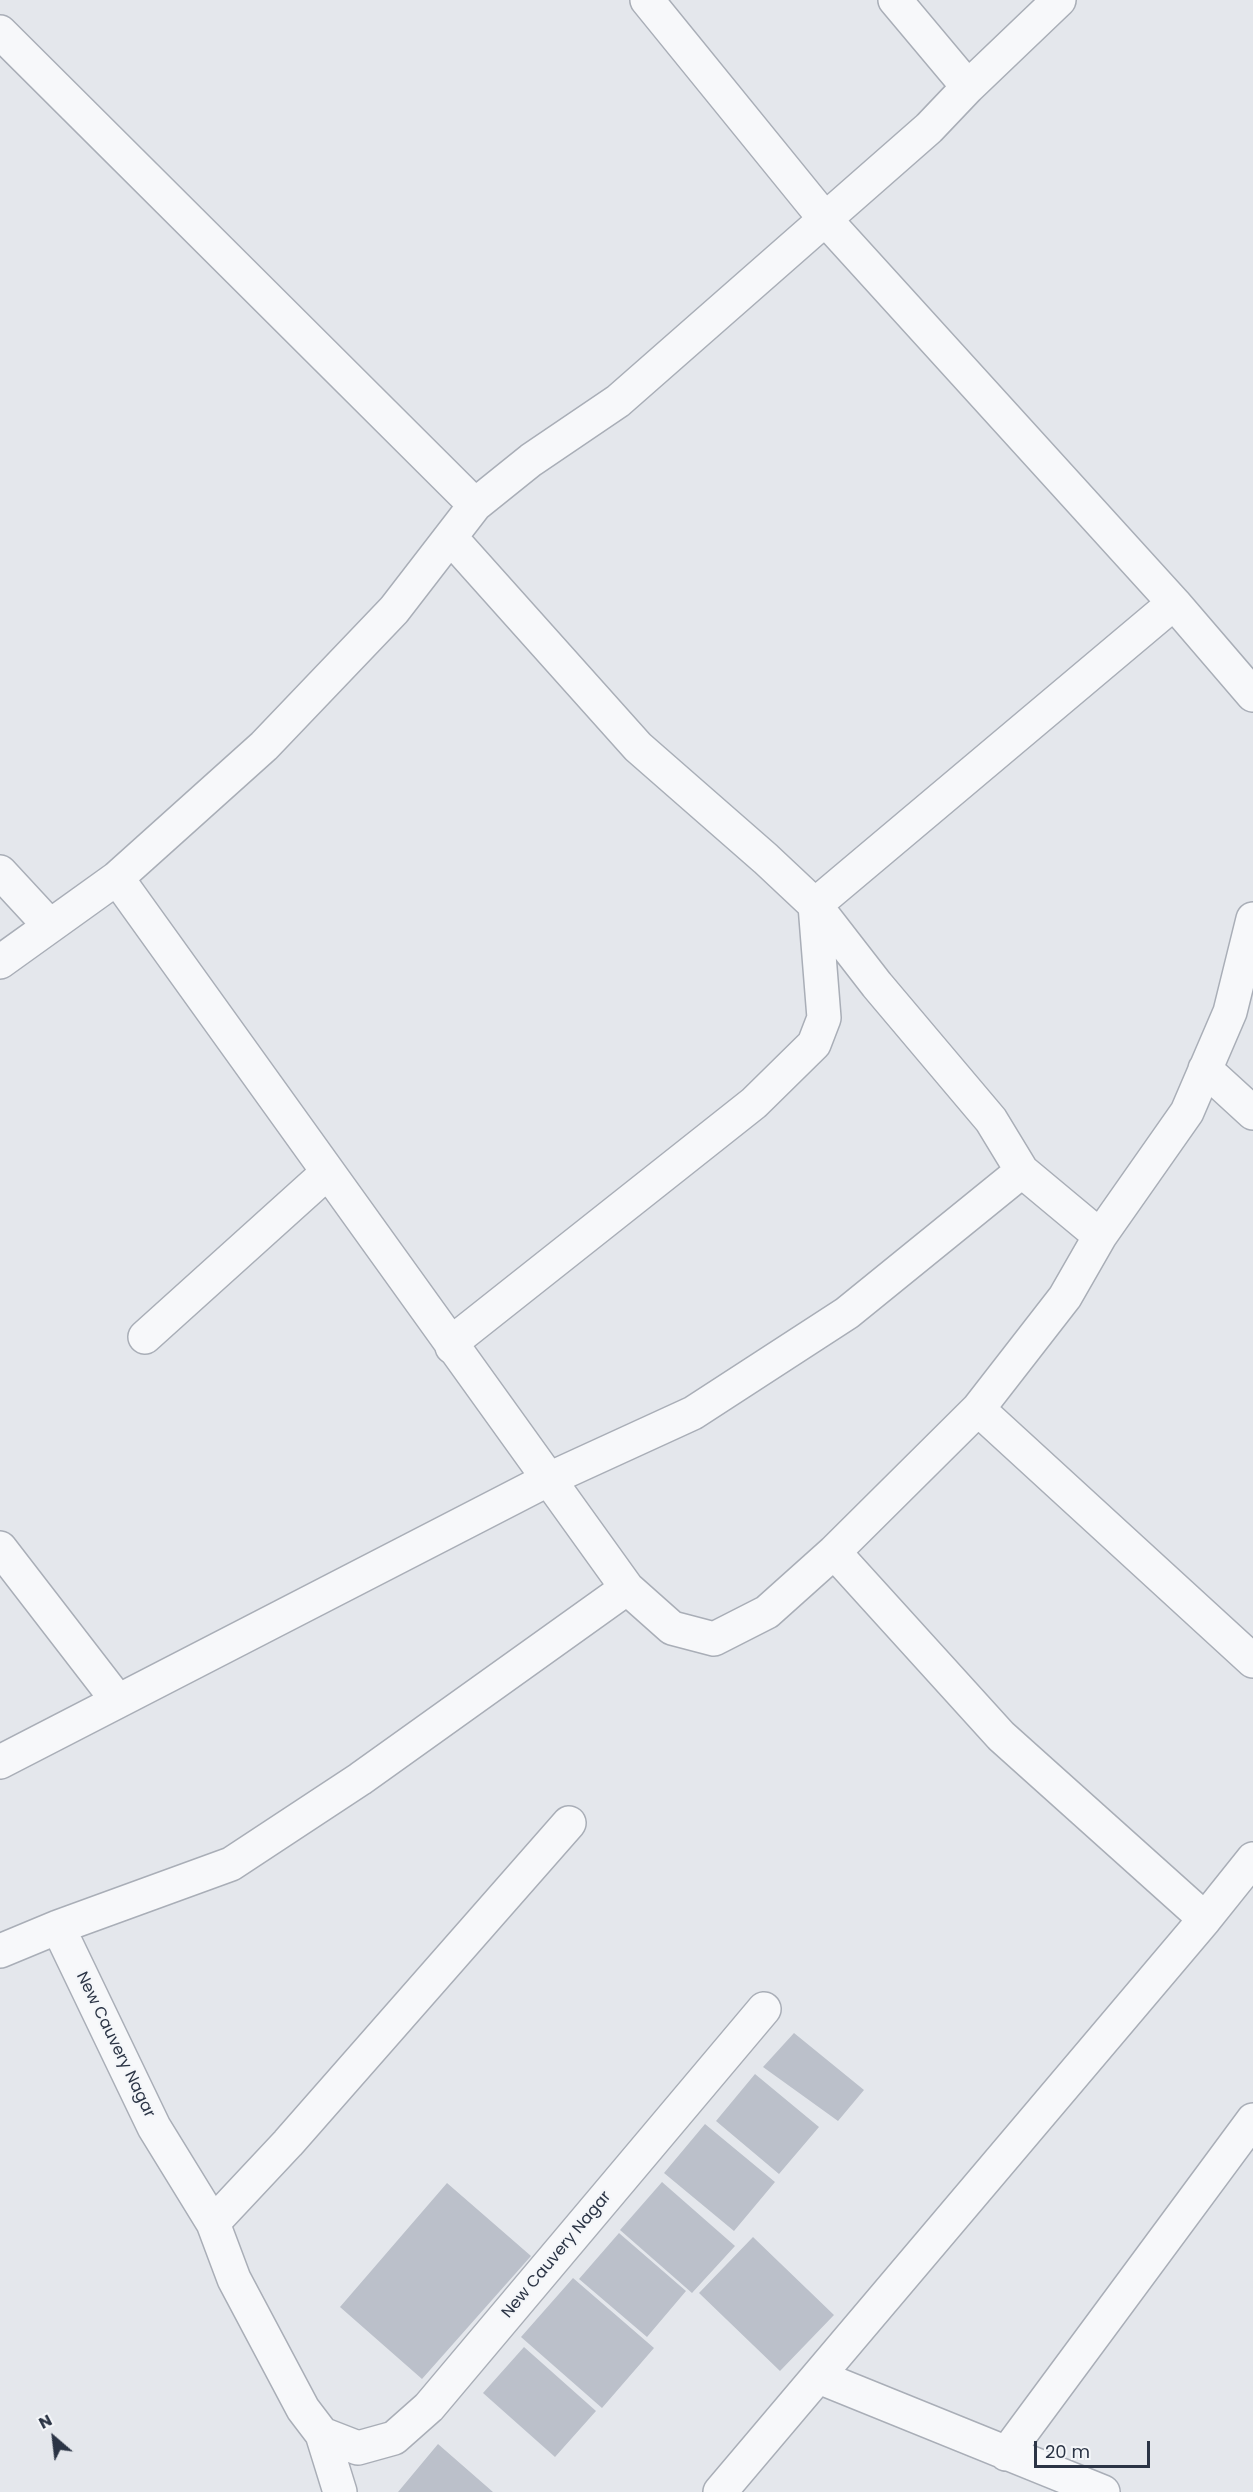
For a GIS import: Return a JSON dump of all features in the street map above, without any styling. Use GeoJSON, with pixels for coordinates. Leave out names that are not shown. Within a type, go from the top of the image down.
{"type":"FeatureCollection","features":[{"type":"Feature","properties":{"kind":"street"},"geometry":{"type":"LineString","coordinates":[[647,0],[825,219],[1174,603],[1253,695]]}},
{"type":"Feature","properties":{"kind":"street"},"geometry":{"type":"LineString","coordinates":[[895,0],[968,87]]}},
{"type":"Feature","properties":{"kind":"street"},"geometry":{"type":"LineString","coordinates":[[0,962],[117,879],[264,746],[394,610],[475,505],[531,460],[618,401],[929,128],[968,87],[1059,0]]}},
{"type":"Feature","properties":{"kind":"street"},"geometry":{"type":"LineString","coordinates":[[4,46],[475,505]]}},
{"type":"Feature","properties":{"kind":"street"},"geometry":{"type":"LineString","coordinates":[[451,538],[638,747],[815,905],[877,985],[991,1120],[1022,1171],[1100,1236]]}},
{"type":"Feature","properties":{"kind":"street"},"geometry":{"type":"LineString","coordinates":[[815,905],[1174,603]]}},
{"type":"Feature","properties":{"kind":"street"},"geometry":{"type":"LineString","coordinates":[[0,872],[50,926]]}},
{"type":"Feature","properties":{"kind":"street"},"geometry":{"type":"LineString","coordinates":[[117,879],[627,1588],[672,1628],[714,1639],[767,1612],[834,1552],[978,1409],[1065,1296],[1100,1236],[1186,1112],[1230,1012],[1253,920]]}},
{"type":"Feature","properties":{"kind":"street"},"geometry":{"type":"LineString","coordinates":[[452,1345],[754,1103],[814,1044],[825,1018],[815,905]]}},
{"type":"Feature","properties":{"kind":"street"},"geometry":{"type":"LineString","coordinates":[[1205,1069],[1253,1113]]}},
{"type":"Feature","properties":{"kind":"street"},"geometry":{"type":"LineString","coordinates":[[0,1762],[549,1479],[693,1413],[847,1313],[1022,1171]]}},
{"type":"Feature","properties":{"kind":"street"},"geometry":{"type":"LineString","coordinates":[[145,1337],[328,1172]]}},
{"type":"Feature","properties":{"kind":"street"},"geometry":{"type":"LineString","coordinates":[[978,1409],[1253,1661]]}},
{"type":"Feature","properties":{"kind":"street"},"geometry":{"type":"LineString","coordinates":[[0,1548],[118,1701]]}},
{"type":"Feature","properties":{"kind":"street"},"geometry":{"type":"LineString","coordinates":[[834,1552],[1001,1736],[1205,1919]]}},
{"type":"Feature","properties":{"kind":"street"},"geometry":{"type":"LineString","coordinates":[[0,1951],[58,1927],[231,1864],[360,1779],[627,1588]]}},
{"type":"Feature","properties":{"kind":"street"},"geometry":{"type":"LineString","coordinates":[[213,2223],[288,2143],[569,1823]]}},
{"type":"Feature","properties":{"kind":"street"},"geometry":{"type":"LineString","coordinates":[[720,2492],[1205,1919],[1253,1859]]}},
{"type":"Feature","properties":{"kind":"street","name":"New Cauvery Nagar"},"geometry":{"type":"LineString","coordinates":[[58,1927],[154,2127],[213,2223],[234,2279],[303,2409],[322,2434],[340,2492]]}},
{"type":"Feature","properties":{"kind":"street","name":"New Cauvery Nagar"},"geometry":{"type":"LineString","coordinates":[[322,2434],[358,2448],[394,2438],[429,2407],[765,2009]]}},
{"type":"Feature","properties":{"kind":"street"},"geometry":{"type":"LineString","coordinates":[[1006,2454],[1253,2120]]}},
{"type":"Feature","properties":{"kind":"street"},"geometry":{"type":"LineString","coordinates":[[819,2376],[1103,2492]]}},
{"type":"Feature","properties":{"kind":"building"},"geometry":{"type":"Polygon","coordinates":[[[794,2033],[864,2090],[838,2121],[763,2067],[794,2033]]]}},
{"type":"Feature","properties":{"kind":"building"},"geometry":{"type":"Polygon","coordinates":[[[755,2074],[819,2127],[779,2174],[716,2121],[755,2074]]]}},
{"type":"Feature","properties":{"kind":"building"},"geometry":{"type":"Polygon","coordinates":[[[705,2124],[775,2182],[734,2231],[664,2173],[705,2124]]]}},
{"type":"Feature","properties":{"kind":"building"},"geometry":{"type":"Polygon","coordinates":[[[662,2182],[735,2246],[692,2293],[620,2230],[662,2182]]]}},
{"type":"Feature","properties":{"kind":"building"},"geometry":{"type":"Polygon","coordinates":[[[447,2183],[531,2256],[422,2379],[340,2307],[447,2183]]]}},
{"type":"Feature","properties":{"kind":"building"},"geometry":{"type":"Polygon","coordinates":[[[619,2233],[686,2291],[647,2337],[579,2279],[619,2233]]]}},
{"type":"Feature","properties":{"kind":"building"},"geometry":{"type":"Polygon","coordinates":[[[753,2237],[834,2315],[780,2371],[699,2293],[753,2237]]]}},
{"type":"Feature","properties":{"kind":"building"},"geometry":{"type":"Polygon","coordinates":[[[573,2278],[654,2348],[602,2408],[521,2337],[573,2278]]]}},
{"type":"Feature","properties":{"kind":"building"},"geometry":{"type":"Polygon","coordinates":[[[524,2347],[596,2411],[555,2457],[483,2393],[524,2347]]]}},
{"type":"Feature","properties":{"kind":"building"},"geometry":{"type":"Polygon","coordinates":[[[438,2444],[493,2492],[398,2492],[438,2444]]]}}]}
